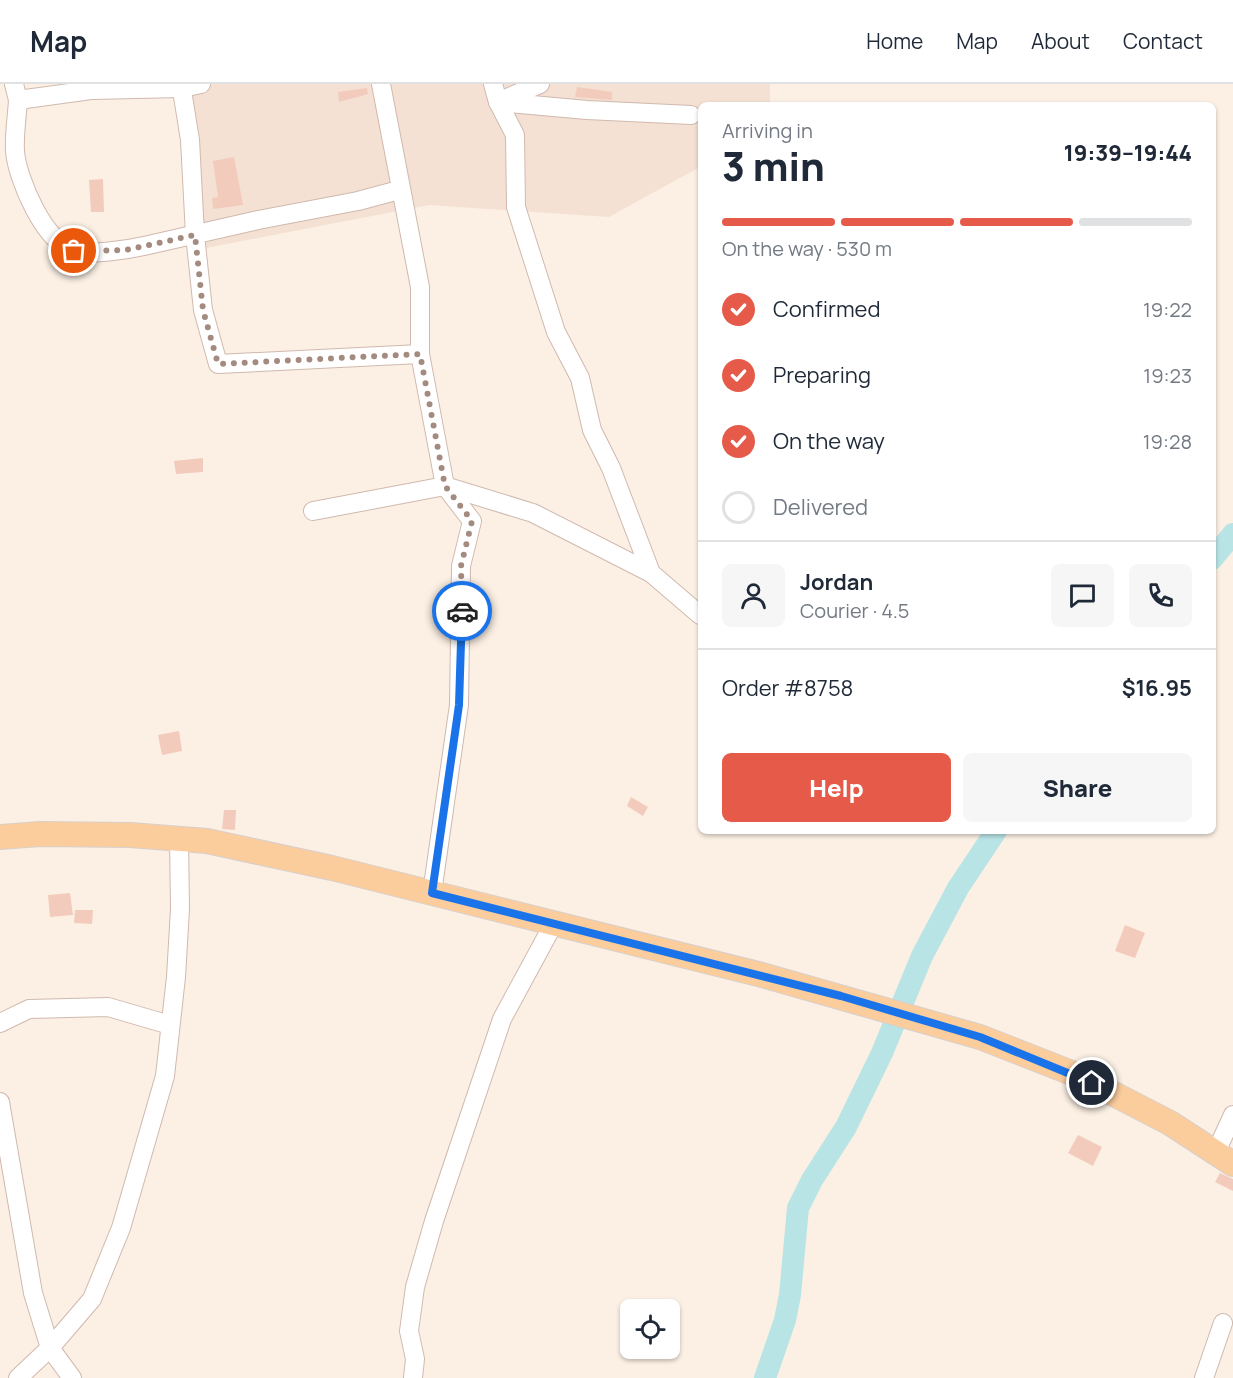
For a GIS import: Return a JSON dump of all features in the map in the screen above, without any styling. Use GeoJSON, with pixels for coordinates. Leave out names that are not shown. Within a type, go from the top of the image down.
{"type":"FeatureCollection","features":[{"type":"Feature","properties":{"kind":"main road"},"geometry":{"type":"LineString","coordinates":[[0,837],[40,834],[179,838],[263,852],[773,978],[980,1037],[1077,1075],[1123,1098],[1224,1158]]}},
{"type":"Feature","properties":{"kind":"street"},"geometry":{"type":"LineString","coordinates":[[201,84],[16,92],[15,153],[27,197],[50,233],[74,251],[126,250],[258,220],[358,201],[399,190]]}},
{"type":"Feature","properties":{"kind":"street"},"geometry":{"type":"LineString","coordinates":[[381,84],[399,190],[420,287],[420,354],[445,486],[472,521],[461,566],[459,705],[432,893]]}},
{"type":"Feature","properties":{"kind":"street"},"geometry":{"type":"LineString","coordinates":[[496,93],[540,84]]}},
{"type":"Feature","properties":{"kind":"street"},"geometry":{"type":"LineString","coordinates":[[181,86],[190,140],[195,235],[203,310],[218,364],[420,354]]}},
{"type":"Feature","properties":{"kind":"street"},"geometry":{"type":"LineString","coordinates":[[496,93],[587,110],[691,115]]}},
{"type":"Feature","properties":{"kind":"street"},"geometry":{"type":"LineString","coordinates":[[496,93],[515,135],[516,207],[556,332],[580,378],[592,430],[615,478],[651,573]]}},
{"type":"Feature","properties":{"kind":"street"},"geometry":{"type":"LineString","coordinates":[[313,511],[445,486],[533,513],[651,573],[698,613]]}},
{"type":"Feature","properties":{"kind":"street"},"geometry":{"type":"LineString","coordinates":[[18,1378],[50,1348],[92,1299],[121,1228],[165,1076],[180,909],[179,838]]}},
{"type":"Feature","properties":{"kind":"street"},"geometry":{"type":"LineString","coordinates":[[413,1378],[415,1359],[409,1331],[414,1287],[434,1221],[502,1019],[554,923]]}},
{"type":"Feature","properties":{"kind":"street"},"geometry":{"type":"LineString","coordinates":[[0,1023],[29,1009],[108,1007],[170,1025]]}},
{"type":"Feature","properties":{"kind":"street"},"geometry":{"type":"LineString","coordinates":[[0,1102],[33,1293],[50,1348],[72,1378]]}},
{"type":"Feature","properties":{"kind":"street"},"geometry":{"type":"LineString","coordinates":[[1224,1158],[1233,1115]]}},
{"type":"Feature","properties":{"kind":"street"},"geometry":{"type":"LineString","coordinates":[[1204,1378],[1223,1323]]}},
{"type":"Feature","properties":{"kind":"shaded area"},"geometry":{"type":"Polygon","coordinates":[[[177,84],[770,84],[770,102],[698,102],[698,168],[609,217],[429,205],[206,248],[177,84]]]}},
{"type":"Feature","properties":{"kind":"building"},"geometry":{"type":"Polygon","coordinates":[[[577,87],[612,92],[612,100],[575,97],[577,87]]]}},
{"type":"Feature","properties":{"kind":"building"},"geometry":{"type":"Polygon","coordinates":[[[367,88],[368,94],[339,102],[338,92],[367,88]]]}},
{"type":"Feature","properties":{"kind":"building"},"geometry":{"type":"Polygon","coordinates":[[[234,157],[243,205],[213,209],[212,198],[218,197],[213,161],[234,157]]]}},
{"type":"Feature","properties":{"kind":"building"},"geometry":{"type":"Polygon","coordinates":[[[103,179],[104,212],[91,212],[89,180],[103,179]]]}},
{"type":"Feature","properties":{"kind":"building"},"geometry":{"type":"Polygon","coordinates":[[[203,458],[203,472],[176,474],[174,461],[203,458]]]}},
{"type":"Feature","properties":{"kind":"building"},"geometry":{"type":"Polygon","coordinates":[[[179,731],[182,751],[162,755],[158,735],[179,731]]]}},
{"type":"Feature","properties":{"kind":"building"},"geometry":{"type":"Polygon","coordinates":[[[631,797],[648,807],[643,816],[627,806],[631,797]]]}},
{"type":"Feature","properties":{"kind":"building"},"geometry":{"type":"Polygon","coordinates":[[[224,810],[236,810],[235,830],[222,829],[224,810]]]}},
{"type":"Feature","properties":{"kind":"building"},"geometry":{"type":"Polygon","coordinates":[[[70,893],[73,915],[50,917],[48,895],[70,893]]]}},
{"type":"Feature","properties":{"kind":"building"},"geometry":{"type":"Polygon","coordinates":[[[75,910],[93,910],[92,924],[74,923],[75,910]]]}},
{"type":"Feature","properties":{"kind":"building"},"geometry":{"type":"Polygon","coordinates":[[[1125,925],[1145,933],[1135,958],[1115,951],[1125,925]]]}},
{"type":"Feature","properties":{"kind":"building"},"geometry":{"type":"Polygon","coordinates":[[[1078,1135],[1102,1147],[1093,1166],[1068,1153],[1078,1135]]]}},
{"type":"Feature","properties":{"kind":"building"},"geometry":{"type":"Polygon","coordinates":[[[1220,1173],[1233,1179],[1233,1191],[1215,1182],[1220,1173]]]}},
{"type":"Feature","properties":{"kind":"waterway"},"geometry":{"type":"LineString","coordinates":[[1216,554],[1233,534]]}},
{"type":"Feature","properties":{"kind":"waterway"},"geometry":{"type":"LineString","coordinates":[[765,1378],[785,1320],[790,1295],[798,1208],[812,1180],[846,1127],[882,1053],[922,956],[958,888],[994,834]]}},
{"type":"Feature","properties":{"kind":"way so far"},"geometry":{"type":"LineString","coordinates":[[74,251],[126,250],[195,235],[203,310],[218,364],[299,358],[420,354],[445,486],[472,521],[461,566],[462,611]]}},
{"type":"Feature","properties":{"kind":"route"},"geometry":{"type":"LineString","coordinates":[[462,611],[459,705],[432,893],[841,996],[898,1015],[980,1037],[1092,1083]]}}]}
